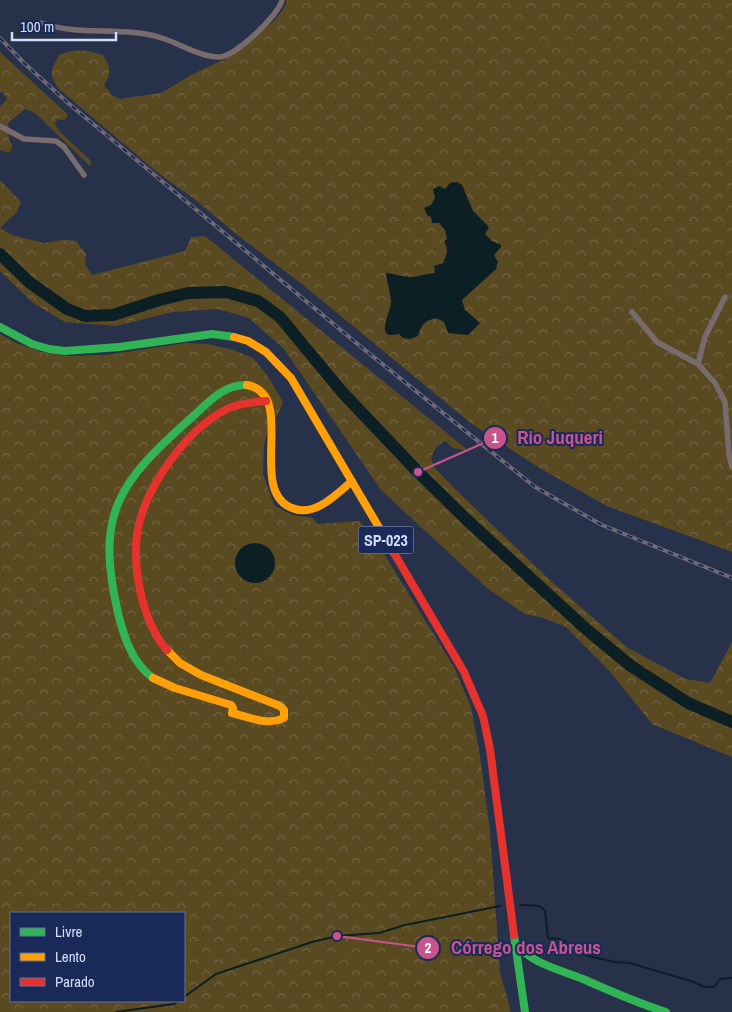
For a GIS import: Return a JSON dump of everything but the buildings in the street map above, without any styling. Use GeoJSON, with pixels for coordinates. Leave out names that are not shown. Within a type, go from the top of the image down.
{"type":"FeatureCollection","features":[{"type":"Feature","properties":{"kind":"street"},"geometry":{"type":"LineString","coordinates":[[41,23],[65,30],[122,31],[148,34],[219,57],[232,53],[252,36],[276,13],[282,0]]}},
{"type":"Feature","properties":{"kind":"street"},"geometry":{"type":"LineString","coordinates":[[0,126],[24,139],[56,141],[64,147],[84,175]]}},
{"type":"Feature","properties":{"kind":"street"},"geometry":{"type":"LineString","coordinates":[[698,364],[705,337],[725,297]]}},
{"type":"Feature","properties":{"kind":"street"},"geometry":{"type":"LineString","coordinates":[[632,312],[658,342],[698,364],[715,383],[725,402],[732,467]]}},
{"type":"Feature","properties":{"kind":"street","name":"SP-023"},"geometry":{"type":"LineString","coordinates":[[0,327],[32,344],[48,349],[65,350],[119,347],[212,334],[225,334],[257,345],[268,352],[291,378],[464,672],[478,702],[490,749],[525,1012]]}},
{"type":"Feature","properties":{"kind":"street"},"geometry":{"type":"LineString","coordinates":[[266,401],[247,403],[229,408],[210,419],[181,448],[158,480],[140,523],[137,535],[137,568],[145,605],[154,632],[173,657],[189,670],[280,706],[284,710],[284,718],[276,722],[232,713],[233,708],[231,705],[160,681],[146,672],[134,656],[124,632],[113,590],[110,564],[111,526],[120,497],[138,470],[182,426],[223,391],[233,386],[251,386],[259,389],[266,401],[272,419],[273,484],[279,500],[295,510],[309,510],[329,500],[352,481]]}},
{"type":"Feature","properties":{"kind":"street"},"geometry":{"type":"LineString","coordinates":[[515,942],[523,953],[544,964],[639,1004],[666,1012]]}},
{"type":"Feature","properties":{"kind":"green space"},"geometry":{"type":"Polygon","coordinates":[[[286,0],[732,0],[732,552],[607,506],[541,469],[472,424],[303,285],[193,198],[158,173],[59,89],[52,76],[53,68],[59,55],[70,51],[86,51],[103,55],[109,70],[104,85],[112,95],[119,99],[161,93],[193,74],[225,59],[275,20],[286,5],[286,0]]]}},
{"type":"Feature","properties":{"kind":"green space"},"geometry":{"type":"Polygon","coordinates":[[[0,52],[67,114],[64,120],[57,119],[55,124],[59,131],[91,161],[90,166],[35,113],[25,109],[8,123],[9,140],[13,146],[9,153],[0,150],[0,107],[7,99],[0,92],[0,52]]]}},
{"type":"Feature","properties":{"kind":"green space"},"geometry":{"type":"Polygon","coordinates":[[[0,180],[21,202],[16,213],[0,228],[0,180]]]}},
{"type":"Feature","properties":{"kind":"green space"},"geometry":{"type":"Polygon","coordinates":[[[0,228],[12,235],[44,243],[62,240],[76,241],[86,254],[85,264],[92,275],[185,251],[191,237],[205,236],[469,451],[453,448],[445,441],[436,447],[431,458],[434,467],[453,487],[552,582],[628,648],[686,679],[710,683],[732,642],[732,757],[652,724],[612,674],[566,627],[543,618],[525,614],[488,589],[381,490],[284,349],[249,318],[218,309],[173,312],[116,326],[65,322],[33,303],[0,271],[0,228]]]}},
{"type":"Feature","properties":{"kind":"green space"},"geometry":{"type":"Polygon","coordinates":[[[0,334],[16,343],[42,352],[67,356],[106,355],[186,343],[207,344],[233,350],[253,358],[267,375],[283,402],[277,416],[269,423],[264,446],[263,474],[274,505],[292,515],[313,518],[317,524],[359,521],[373,536],[454,667],[471,707],[490,831],[500,972],[511,1012],[0,1012],[0,334]]]}},
{"type":"Feature","properties":{"kind":"shaded area"},"geometry":{"type":"Polygon","coordinates":[[[457,182],[462,185],[473,211],[489,227],[485,234],[492,241],[501,245],[494,255],[498,262],[496,269],[462,300],[465,310],[480,323],[468,335],[448,333],[444,322],[436,318],[426,322],[418,336],[410,339],[403,338],[399,334],[391,335],[386,333],[385,324],[391,301],[386,273],[408,277],[435,273],[434,266],[443,263],[447,252],[444,241],[447,239],[445,230],[439,223],[432,223],[431,217],[427,215],[424,208],[431,205],[435,198],[433,189],[439,186],[445,189],[450,183],[457,182]]]}},
{"type":"Feature","properties":{"kind":"shaded area"},"geometry":{"type":"Polygon","coordinates":[[[259,543],[266,546],[272,552],[275,563],[274,571],[266,580],[259,583],[251,583],[244,580],[236,571],[235,559],[238,552],[247,544],[259,543]]]}},
{"type":"Feature","properties":{"kind":"waterway"},"geometry":{"type":"LineString","coordinates":[[0,254],[29,282],[67,309],[85,316],[113,315],[188,293],[226,292],[258,301],[280,317],[342,392],[418,472],[467,520],[586,629],[631,666],[688,703],[732,722]]}},
{"type":"Feature","properties":{"kind":"waterway"},"geometry":{"type":"LineString","coordinates":[[520,905],[543,908],[548,938],[566,942],[571,949],[588,956],[630,963],[694,982],[704,987],[714,987],[720,979],[732,978]]}},
{"type":"Feature","properties":{"kind":"waterway"},"geometry":{"type":"LineString","coordinates":[[185,996],[216,974],[312,942],[337,936],[379,933],[405,925],[500,906]]}},
{"type":"Feature","properties":{"kind":"waterway"},"geometry":{"type":"LineString","coordinates":[[116,1012],[174,1004],[177,1002]]}},
{"type":"Feature","properties":{"kind":"railway"},"geometry":{"type":"LineString","coordinates":[[0,38],[68,103],[360,346],[535,487],[602,525],[732,578]]}},
{"type":"Feature","properties":{"kind":"traffic: fast"},"geometry":{"type":"LineString","coordinates":[[0,327],[32,344],[65,351],[119,347],[212,334],[234,337]]}},
{"type":"Feature","properties":{"kind":"traffic: fast"},"geometry":{"type":"LineString","coordinates":[[153,678],[134,657],[126,640],[118,613],[109,550],[112,525],[118,503],[130,482],[145,462],[203,407],[223,391],[247,385]]}},
{"type":"Feature","properties":{"kind":"traffic: fast"},"geometry":{"type":"LineString","coordinates":[[514,935],[525,1012]]}},
{"type":"Feature","properties":{"kind":"traffic: fast"},"geometry":{"type":"LineString","coordinates":[[515,943],[537,961],[634,1001],[666,1012]]}},
{"type":"Feature","properties":{"kind":"traffic: slow"},"geometry":{"type":"LineString","coordinates":[[234,337],[248,341],[266,352],[291,378],[394,553]]}},
{"type":"Feature","properties":{"kind":"traffic: slow"},"geometry":{"type":"LineString","coordinates":[[247,385],[262,392],[269,405],[272,423],[271,464],[273,482],[279,498],[292,508],[309,510],[325,503],[352,481]]}},
{"type":"Feature","properties":{"kind":"traffic: slow"},"geometry":{"type":"LineString","coordinates":[[153,678],[175,688],[231,705],[233,708],[232,713],[265,721],[284,718],[284,710],[280,706],[201,675],[180,663],[167,650]]}},
{"type":"Feature","properties":{"kind":"traffic: jam"},"geometry":{"type":"LineString","coordinates":[[167,650],[158,639],[149,619],[137,575],[137,535],[148,499],[158,480],[183,445],[213,417],[229,408],[242,404],[266,401]]}},
{"type":"Feature","properties":{"kind":"traffic: jam"},"geometry":{"type":"LineString","coordinates":[[394,553],[464,672],[483,716],[490,749],[514,935]]}},
{"type":"Feature","properties":{"kind":"place","name":"Rio Juqueri"},"geometry":{"type":"Point","coordinates":[418,472]}},
{"type":"Feature","properties":{"kind":"place","name":"Córrego dos Abreus"},"geometry":{"type":"Point","coordinates":[337,936]}}]}
